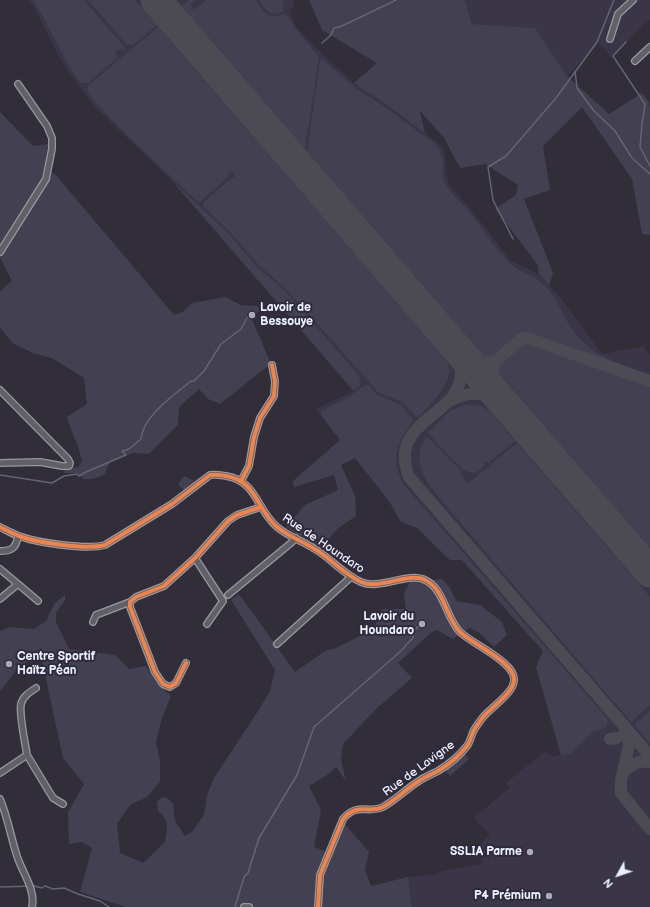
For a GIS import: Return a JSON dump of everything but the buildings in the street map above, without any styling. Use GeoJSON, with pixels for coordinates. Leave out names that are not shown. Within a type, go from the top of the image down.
{"type":"FeatureCollection","features":[{"type":"Feature","properties":{"kind":"street"},"geometry":{"type":"LineString","coordinates":[[610,39],[618,14],[633,0]]}},
{"type":"Feature","properties":{"kind":"street"},"geometry":{"type":"LineString","coordinates":[[635,61],[650,47]]}},
{"type":"Feature","properties":{"kind":"street"},"geometry":{"type":"LineString","coordinates":[[0,252],[46,179],[52,149],[52,138],[47,126],[18,84]]}},
{"type":"Feature","properties":{"kind":"street"},"geometry":{"type":"LineString","coordinates":[[0,527],[18,536],[39,541],[89,548],[98,547],[105,545],[172,504],[210,475],[215,474],[233,477],[241,481],[249,466],[253,450],[254,437],[260,418],[274,396],[275,381],[272,365]]}},
{"type":"Feature","properties":{"kind":"street"},"geometry":{"type":"LineString","coordinates":[[0,390],[68,459],[70,463],[69,466],[40,462],[0,463]]}},
{"type":"Feature","properties":{"kind":"street","name":"Rue de Houndaro"},"geometry":{"type":"LineString","coordinates":[[241,481],[247,485],[271,522],[279,529],[318,550],[351,577],[362,583],[375,585],[408,579],[421,579],[430,584],[439,593],[460,632],[503,663],[512,671],[514,675]]}},
{"type":"Feature","properties":{"kind":"street"},"geometry":{"type":"LineString","coordinates":[[93,622],[96,615],[130,602],[136,597],[164,586],[195,558],[228,521],[237,515],[261,507]]}},
{"type":"Feature","properties":{"kind":"street"},"geometry":{"type":"LineString","coordinates":[[0,551],[9,551],[14,548],[17,544],[18,536]]}},
{"type":"Feature","properties":{"kind":"street"},"geometry":{"type":"LineString","coordinates":[[228,595],[291,544],[296,538]]}},
{"type":"Feature","properties":{"kind":"street"},"geometry":{"type":"LineString","coordinates":[[195,558],[223,601],[206,624]]}},
{"type":"Feature","properties":{"kind":"street"},"geometry":{"type":"LineString","coordinates":[[0,569],[38,601]]}},
{"type":"Feature","properties":{"kind":"street"},"geometry":{"type":"LineString","coordinates":[[277,644],[351,577]]}},
{"type":"Feature","properties":{"kind":"street"},"geometry":{"type":"LineString","coordinates":[[0,599],[18,584]]}},
{"type":"Feature","properties":{"kind":"street"},"geometry":{"type":"LineString","coordinates":[[130,602],[130,607],[155,672],[163,684],[170,687],[176,683],[186,663]]}},
{"type":"Feature","properties":{"kind":"street","name":"Rue de Lavigne"},"geometry":{"type":"LineString","coordinates":[[318,907],[320,875],[341,822],[346,816],[356,809],[376,810],[381,808],[397,798],[418,781],[441,769],[466,748],[477,725],[511,690],[515,680],[514,675]]}},
{"type":"Feature","properties":{"kind":"street"},"geometry":{"type":"LineString","coordinates":[[36,688],[28,693],[21,704],[27,755],[53,798],[63,804]]}},
{"type":"Feature","properties":{"kind":"street"},"geometry":{"type":"LineString","coordinates":[[0,773],[27,755]]}},
{"type":"Feature","properties":{"kind":"street"},"geometry":{"type":"LineString","coordinates":[[0,799],[5,811],[17,857],[30,886],[32,907]]}},
{"type":"Feature","properties":{"kind":"street"},"geometry":{"type":"LineString","coordinates":[[244,907],[249,907]]}},
{"type":"Feature","properties":{"kind":"shaded area"},"geometry":{"type":"Polygon","coordinates":[[[28,0],[294,0],[294,5],[289,13],[297,28],[323,55],[354,83],[377,63],[419,110],[425,133],[442,147],[445,153],[446,174],[450,186],[471,209],[511,261],[539,274],[560,297],[602,354],[643,346],[650,355],[650,907],[412,907],[408,877],[436,874],[442,871],[482,864],[478,847],[490,835],[474,818],[509,788],[506,783],[545,751],[553,757],[561,755],[536,667],[543,651],[462,560],[450,560],[417,528],[401,522],[389,501],[316,409],[353,391],[174,183],[91,103],[59,57],[33,5],[28,0]]]}},
{"type":"Feature","properties":{"kind":"shaded area"},"geometry":{"type":"Polygon","coordinates":[[[34,0],[84,0],[123,45],[125,48],[124,51],[122,49],[117,50],[115,54],[118,57],[88,83],[80,82],[68,64],[34,0]]]}},
{"type":"Feature","properties":{"kind":"shaded area"},"geometry":{"type":"Polygon","coordinates":[[[88,0],[135,0],[157,25],[133,45],[126,44],[88,0]]]}},
{"type":"Feature","properties":{"kind":"shaded area"},"geometry":{"type":"Polygon","coordinates":[[[189,0],[195,0],[190,5],[194,10],[206,0],[256,0],[267,14],[278,16],[284,14],[287,16],[317,54],[319,57],[305,149],[182,6],[189,0]]]}},
{"type":"Feature","properties":{"kind":"shaded area"},"geometry":{"type":"Polygon","coordinates":[[[259,0],[283,0],[283,11],[275,14],[269,12],[259,0]]]}},
{"type":"Feature","properties":{"kind":"shaded area"},"geometry":{"type":"Polygon","coordinates":[[[309,0],[465,0],[472,24],[535,28],[567,76],[609,114],[642,93],[649,102],[650,108],[650,235],[642,234],[632,179],[582,107],[543,146],[550,190],[524,199],[553,273],[549,285],[539,274],[538,265],[495,209],[516,195],[518,185],[485,164],[460,168],[444,138],[420,111],[425,133],[382,101],[354,83],[377,63],[322,30],[309,0]]]}},
{"type":"Feature","properties":{"kind":"shaded area"},"geometry":{"type":"Polygon","coordinates":[[[465,0],[650,0],[650,19],[611,57],[599,43],[567,76],[535,28],[472,24],[465,0]]]}},
{"type":"Feature","properties":{"kind":"shaded area"},"geometry":{"type":"Polygon","coordinates":[[[158,27],[444,357],[448,364],[449,375],[443,389],[418,418],[400,401],[378,392],[288,291],[260,266],[226,228],[203,206],[203,203],[230,179],[235,178],[234,173],[229,172],[228,177],[198,202],[130,138],[88,93],[88,86],[158,27]]]}},
{"type":"Feature","properties":{"kind":"shaded area"},"geometry":{"type":"Polygon","coordinates":[[[323,60],[359,91],[381,104],[436,145],[442,156],[443,177],[447,187],[467,209],[505,258],[515,267],[536,279],[548,289],[555,298],[575,333],[590,348],[619,364],[640,371],[642,375],[528,336],[522,337],[512,343],[494,357],[489,358],[483,355],[307,151],[320,61],[323,60]]]}},
{"type":"Feature","properties":{"kind":"shaded area"},"geometry":{"type":"Polygon","coordinates":[[[0,112],[33,146],[48,144],[46,171],[55,174],[174,315],[183,312],[192,303],[226,297],[241,305],[256,306],[262,309],[251,317],[271,364],[220,404],[208,399],[199,389],[179,407],[178,425],[149,454],[133,453],[110,462],[104,475],[93,479],[84,479],[77,473],[64,473],[65,468],[78,467],[82,461],[67,417],[87,404],[84,378],[52,358],[33,353],[14,344],[0,328],[0,291],[12,281],[0,257],[0,112]]]}},
{"type":"Feature","properties":{"kind":"shaded area"},"geometry":{"type":"Polygon","coordinates":[[[174,183],[227,232],[256,266],[283,289],[359,375],[360,385],[354,391],[174,183]]]}},
{"type":"Feature","properties":{"kind":"shaded area"},"geometry":{"type":"Polygon","coordinates":[[[525,341],[536,343],[650,384],[650,549],[496,369],[500,360],[508,352],[525,341]]]}},
{"type":"Feature","properties":{"kind":"shaded area"},"geometry":{"type":"Polygon","coordinates":[[[366,385],[370,386],[377,395],[401,405],[414,420],[399,443],[397,451],[397,467],[404,485],[607,718],[608,722],[606,728],[594,731],[570,754],[561,755],[536,667],[543,651],[462,560],[450,560],[417,528],[401,522],[389,501],[355,458],[341,465],[355,496],[356,516],[337,529],[321,548],[286,527],[305,505],[338,490],[334,475],[294,487],[293,481],[340,440],[321,415],[321,411],[348,398],[366,385]]]}},
{"type":"Feature","properties":{"kind":"shaded area"},"geometry":{"type":"Polygon","coordinates":[[[464,405],[478,406],[490,411],[515,441],[488,463],[486,461],[484,462],[484,466],[474,473],[468,472],[456,463],[428,433],[450,411],[464,405]]]}},
{"type":"Feature","properties":{"kind":"shaded area"},"geometry":{"type":"Polygon","coordinates":[[[427,437],[460,470],[464,480],[467,483],[472,481],[486,469],[490,468],[490,465],[517,443],[650,597],[650,705],[631,722],[434,491],[423,474],[420,465],[419,456],[421,447],[427,437]]]}},
{"type":"Feature","properties":{"kind":"shaded area"},"geometry":{"type":"Polygon","coordinates":[[[184,476],[195,481],[184,490],[178,484],[184,476]]]}},
{"type":"Feature","properties":{"kind":"shaded area"},"geometry":{"type":"Polygon","coordinates":[[[442,579],[450,588],[456,601],[480,605],[502,622],[507,635],[494,647],[480,633],[469,628],[453,639],[437,630],[432,632],[398,663],[412,678],[377,708],[343,744],[341,760],[346,781],[336,767],[327,775],[309,786],[321,810],[314,847],[332,854],[343,822],[369,852],[365,870],[371,886],[408,877],[412,907],[254,907],[246,903],[240,907],[126,907],[80,892],[92,848],[82,842],[69,844],[68,812],[84,784],[63,758],[42,660],[36,655],[15,672],[0,691],[0,631],[11,627],[34,629],[46,621],[54,604],[65,595],[65,600],[56,613],[56,622],[69,649],[115,655],[129,669],[146,666],[171,696],[162,718],[156,742],[160,761],[160,782],[147,797],[130,805],[117,824],[120,853],[143,863],[165,842],[167,825],[164,818],[158,811],[157,803],[160,798],[165,797],[173,803],[175,821],[185,836],[192,832],[204,815],[207,795],[214,778],[270,691],[275,670],[231,600],[239,594],[295,672],[325,651],[336,648],[373,629],[382,609],[406,609],[404,593],[410,582],[442,579]]]}},
{"type":"Feature","properties":{"kind":"shaded area"},"geometry":{"type":"Polygon","coordinates":[[[650,711],[650,743],[634,725],[650,711]]]}},
{"type":"Feature","properties":{"kind":"shaded area"},"geometry":{"type":"Polygon","coordinates":[[[464,753],[469,759],[450,776],[444,769],[464,753]]]}},
{"type":"Feature","properties":{"kind":"waterway"},"geometry":{"type":"LineString","coordinates":[[322,43],[331,35],[334,28],[342,26],[396,0]]}},
{"type":"Feature","properties":{"kind":"waterway"},"geometry":{"type":"LineString","coordinates":[[513,239],[493,200],[488,167],[506,156],[556,98],[597,42],[614,0]]}},
{"type":"Feature","properties":{"kind":"waterway"},"geometry":{"type":"LineString","coordinates":[[626,42],[613,56],[645,104],[640,147],[650,166]]}},
{"type":"Feature","properties":{"kind":"waterway"},"geometry":{"type":"LineString","coordinates":[[575,71],[577,88],[594,111],[615,131],[632,158],[650,174]]}},
{"type":"Feature","properties":{"kind":"waterway"},"geometry":{"type":"LineString","coordinates":[[0,475],[52,483],[64,476],[77,474],[79,476],[126,455],[122,451],[129,449],[141,439],[143,430],[153,414],[168,399],[191,381],[194,381],[204,371],[221,344],[241,329],[247,318],[250,316]]}},
{"type":"Feature","properties":{"kind":"waterway"},"geometry":{"type":"LineString","coordinates":[[235,907],[244,877],[248,873],[259,838],[297,775],[314,727],[402,650],[413,638],[415,630],[418,626],[422,624]]}},
{"type":"Feature","properties":{"kind":"waterway"},"geometry":{"type":"LineString","coordinates":[[0,887],[34,886],[42,888],[45,886],[53,889],[64,888],[100,901],[109,907]]}},
{"type":"Feature","properties":{"kind":"taxiway"},"geometry":{"type":"LineString","coordinates":[[503,402],[493,387],[491,380],[493,368],[496,361],[521,339],[528,338],[650,381]]}},
{"type":"Feature","properties":{"kind":"taxiway"},"geometry":{"type":"LineString","coordinates":[[451,342],[459,355],[461,362],[461,374],[457,389],[449,400],[415,431],[408,443],[405,458],[409,477],[650,756]]}},
{"type":"Feature","properties":{"kind":"taxiway"},"geometry":{"type":"LineString","coordinates":[[456,347],[469,358],[478,362],[496,361]]}},
{"type":"Feature","properties":{"kind":"taxiway"},"geometry":{"type":"LineString","coordinates":[[449,401],[469,394],[482,394],[502,403]]}},
{"type":"Feature","properties":{"kind":"taxiway"},"geometry":{"type":"LineString","coordinates":[[624,728],[628,737],[629,746],[621,780],[621,793],[650,829]]}},
{"type":"Feature","properties":{"kind":"taxiway"},"geometry":{"type":"LineString","coordinates":[[610,739],[617,738]]}},
{"type":"Feature","properties":{"kind":"taxiway"},"geometry":{"type":"LineString","coordinates":[[622,775],[634,764],[650,762]]}},
{"type":"Feature","properties":{"kind":"runway"},"geometry":{"type":"LineString","coordinates":[[156,0],[650,572]]}},
{"type":"Feature","properties":{"kind":"cycle path"},"geometry":{"type":"LineString","coordinates":[[241,481],[249,466],[254,437],[260,418],[274,396],[275,381],[272,365]]}},
{"type":"Feature","properties":{"kind":"cycle path"},"geometry":{"type":"LineString","coordinates":[[0,527],[27,539],[50,543],[87,547],[105,545],[172,504],[210,475],[226,476],[236,479],[244,484],[250,490],[270,520],[277,527],[318,551],[355,579],[368,584],[384,583],[409,578],[423,579],[430,583],[436,589],[451,619],[460,632],[493,654],[509,667],[513,674],[513,686],[481,720],[473,732],[468,744],[450,763],[419,781],[383,807],[378,809],[353,811],[343,819],[320,875],[318,907]]}},
{"type":"Feature","properties":{"kind":"cycle path"},"geometry":{"type":"LineString","coordinates":[[186,663],[176,683],[170,687],[163,684],[155,672],[130,607],[130,602],[136,597],[164,586],[195,558],[228,521],[237,515],[261,507]]}},
{"type":"Feature","properties":{"kind":"place","name":"Lavoir de Bessouye"},"geometry":{"type":"Point","coordinates":[252,315]}},
{"type":"Feature","properties":{"kind":"place","name":"Lavoir du Houndaro"},"geometry":{"type":"Point","coordinates":[422,624]}},
{"type":"Feature","properties":{"kind":"place","name":"Centre Sportif Haïtz Péan"},"geometry":{"type":"Point","coordinates":[9,664]}},
{"type":"Feature","properties":{"kind":"place","name":"SSLIA Parme"},"geometry":{"type":"Point","coordinates":[530,852]}},
{"type":"Feature","properties":{"kind":"place","name":"P4 Prémium"},"geometry":{"type":"Point","coordinates":[549,896]}}]}
